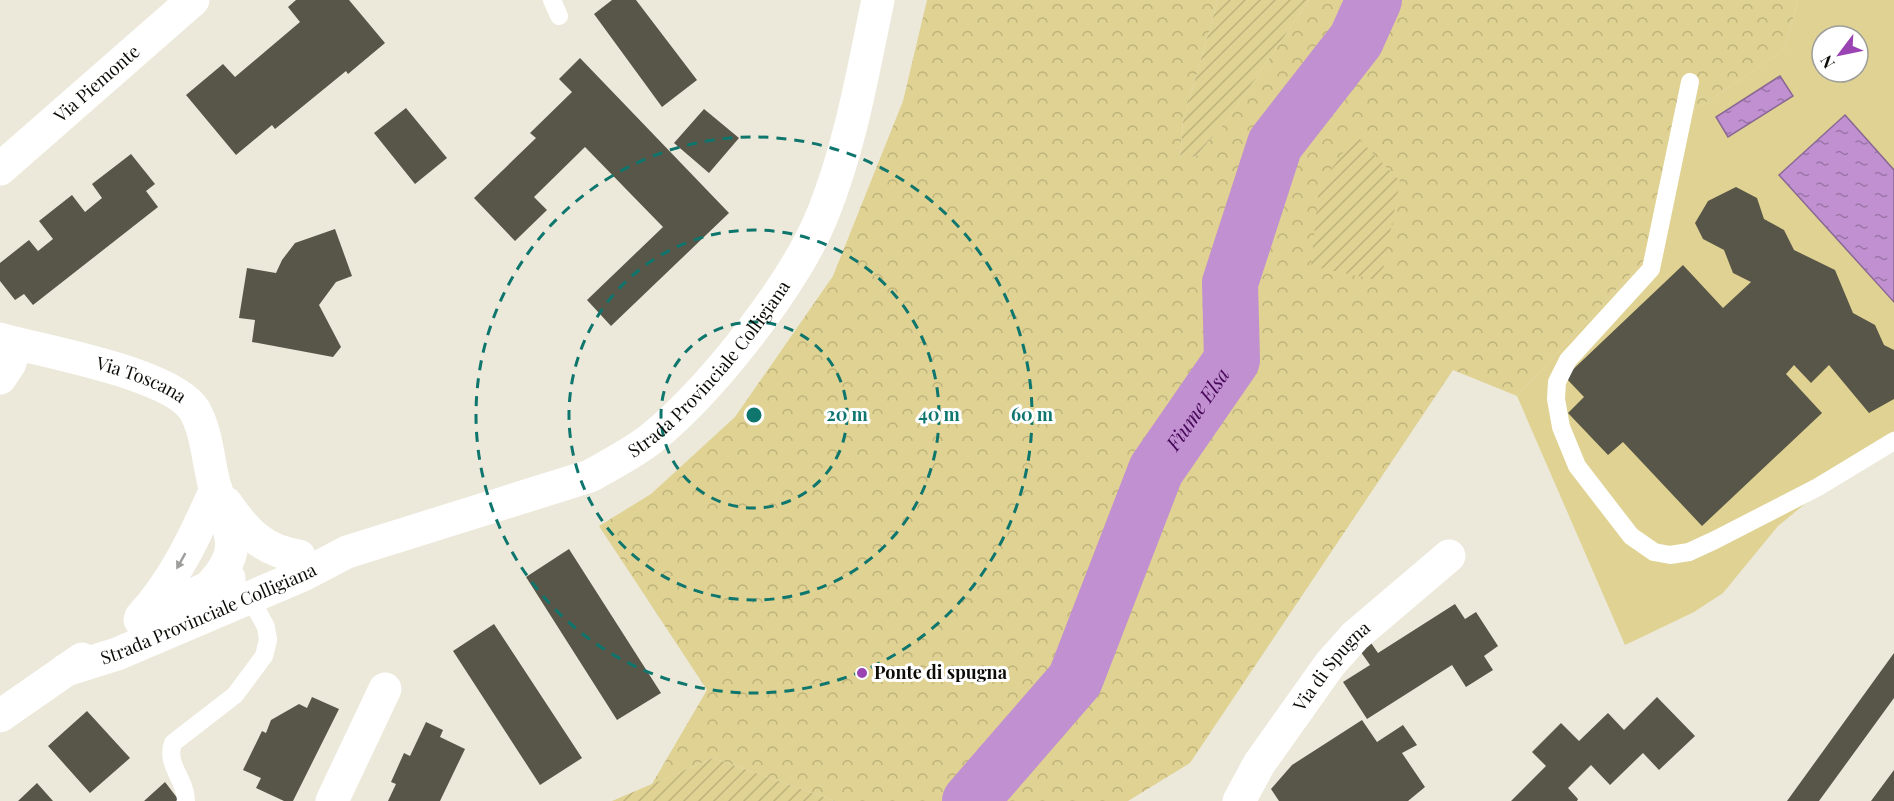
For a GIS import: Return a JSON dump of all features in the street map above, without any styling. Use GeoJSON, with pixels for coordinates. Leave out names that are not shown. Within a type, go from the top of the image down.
{"type":"FeatureCollection","features":[{"type":"Feature","properties":{"kind":"street","name":"Via Piemonte"},"geometry":{"type":"LineString","coordinates":[[0,168],[193,0]]}},
{"type":"Feature","properties":{"kind":"street","name":"Strada Provinciale Colligiana"},"geometry":{"type":"LineString","coordinates":[[66,670],[117,654],[147,629],[204,599],[231,580],[305,574],[347,552],[590,476],[626,456],[654,436],[697,393],[759,319],[796,266],[815,232],[847,142],[878,0]]}},
{"type":"Feature","properties":{"kind":"street"},"geometry":{"type":"LineString","coordinates":[[0,378],[10,363],[8,342]]}},
{"type":"Feature","properties":{"kind":"street","name":"Via Toscana"},"geometry":{"type":"LineString","coordinates":[[8,342],[151,379],[178,393],[194,410],[200,424],[216,489],[205,573],[231,580]]}},
{"type":"Feature","properties":{"kind":"street"},"geometry":{"type":"LineString","coordinates":[[137,621],[158,598],[176,569],[216,489]]}},
{"type":"Feature","properties":{"kind":"street","name":"Via Toscana"},"geometry":{"type":"LineString","coordinates":[[216,489],[255,539],[272,550],[299,556]]}},
{"type":"Feature","properties":{"kind":"street","name":"Strada Provinciale Colligiana"},"geometry":{"type":"LineString","coordinates":[[0,716],[137,621],[231,580],[299,556],[347,552]]}},
{"type":"Feature","properties":{"kind":"street","name":"Via di Spugna"},"geometry":{"type":"LineString","coordinates":[[1239,801],[1268,751],[1342,650],[1449,556]]}},
{"type":"Feature","properties":{"kind":"street"},"geometry":{"type":"LineString","coordinates":[[332,801],[385,689]]}},
{"type":"Feature","properties":{"kind":"lane"},"geometry":{"type":"LineString","coordinates":[[1690,82],[1652,269],[1568,360],[1557,381],[1556,399],[1561,427],[1577,466],[1614,517],[1639,543],[1654,552],[1677,554],[1715,540],[1818,487],[1894,441]]}},
{"type":"Feature","properties":{"kind":"lane"},"geometry":{"type":"LineString","coordinates":[[186,801],[184,785],[171,760],[173,743],[235,695],[258,666],[267,648],[266,627],[231,580]]}},
{"type":"Feature","properties":{"kind":"green space"},"geometry":{"type":"Polygon","coordinates":[[[927,0],[1218,0],[1183,122],[1180,158],[1196,156],[1228,119],[1309,0],[1798,0],[1784,50],[1677,122],[1644,260],[1517,396],[1453,370],[1190,763],[1128,801],[835,801],[713,758],[652,784],[707,690],[599,526],[651,494],[735,417],[833,276],[903,101],[927,0]]]}},
{"type":"Feature","properties":{"kind":"green space"},"geometry":{"type":"Polygon","coordinates":[[[1218,0],[1309,0],[1228,119],[1196,156],[1180,159],[1183,122],[1218,0]]]}},
{"type":"Feature","properties":{"kind":"green space"},"geometry":{"type":"Polygon","coordinates":[[[1798,0],[1894,0],[1894,431],[1778,526],[1723,593],[1694,612],[1625,645],[1517,396],[1644,260],[1677,122],[1784,50],[1798,0]]]}},
{"type":"Feature","properties":{"kind":"green space"},"geometry":{"type":"Polygon","coordinates":[[[1355,135],[1400,181],[1381,281],[1311,266],[1319,187],[1355,135]]]}},
{"type":"Feature","properties":{"kind":"green space"},"geometry":{"type":"Polygon","coordinates":[[[713,758],[835,801],[612,801],[713,758]]]}},
{"type":"Feature","properties":{"kind":"water"},"geometry":{"type":"Polygon","coordinates":[[[1780,76],[1793,96],[1728,137],[1716,117],[1780,76]]]}},
{"type":"Feature","properties":{"kind":"water"},"geometry":{"type":"Polygon","coordinates":[[[1845,115],[1894,170],[1894,302],[1779,175],[1845,115]]]}},
{"type":"Feature","properties":{"kind":"building"},"geometry":{"type":"Polygon","coordinates":[[[296,0],[349,0],[385,43],[348,74],[346,71],[275,129],[272,125],[236,155],[186,95],[223,64],[235,77],[300,22],[288,7],[296,0]]]}},
{"type":"Feature","properties":{"kind":"building"},"geometry":{"type":"Polygon","coordinates":[[[612,0],[636,0],[697,80],[662,107],[594,14],[612,0]]]}},
{"type":"Feature","properties":{"kind":"building"},"geometry":{"type":"Polygon","coordinates":[[[580,58],[729,213],[611,326],[587,300],[663,227],[585,147],[534,197],[547,210],[515,241],[474,198],[536,138],[530,133],[572,92],[559,79],[580,58]]]}},
{"type":"Feature","properties":{"kind":"building"},"geometry":{"type":"Polygon","coordinates":[[[406,108],[447,158],[415,184],[374,133],[406,108]]]}},
{"type":"Feature","properties":{"kind":"building"},"geometry":{"type":"Polygon","coordinates":[[[704,109],[739,138],[709,173],[674,143],[704,109]]]}},
{"type":"Feature","properties":{"kind":"building"},"geometry":{"type":"Polygon","coordinates":[[[131,154],[155,184],[146,191],[158,207],[33,305],[24,294],[15,300],[0,281],[0,263],[29,240],[38,251],[53,239],[39,221],[72,195],[85,212],[102,198],[92,184],[131,154]]]}},
{"type":"Feature","properties":{"kind":"building"},"geometry":{"type":"Polygon","coordinates":[[[1736,187],[1757,198],[1764,219],[1784,230],[1794,250],[1835,270],[1853,313],[1875,325],[1884,345],[1894,350],[1894,399],[1869,413],[1829,365],[1811,383],[1794,365],[1786,374],[1822,413],[1702,526],[1623,442],[1608,455],[1568,413],[1584,397],[1565,377],[1683,265],[1723,308],[1751,282],[1733,273],[1724,250],[1703,239],[1695,223],[1708,201],[1736,187]]]}},
{"type":"Feature","properties":{"kind":"building"},"geometry":{"type":"Polygon","coordinates":[[[335,229],[352,276],[336,282],[319,305],[341,347],[333,357],[252,342],[255,320],[239,318],[247,268],[276,273],[282,260],[295,243],[335,229]]]}},
{"type":"Feature","properties":{"kind":"building"},"geometry":{"type":"Polygon","coordinates":[[[569,549],[661,693],[617,720],[526,577],[569,549]]]}},
{"type":"Feature","properties":{"kind":"building"},"geometry":{"type":"Polygon","coordinates":[[[1455,604],[1465,619],[1476,612],[1498,646],[1484,656],[1493,670],[1466,687],[1452,665],[1367,719],[1343,682],[1370,665],[1358,648],[1369,640],[1378,653],[1455,604]]]}},
{"type":"Feature","properties":{"kind":"building"},"geometry":{"type":"Polygon","coordinates":[[[494,624],[582,758],[540,785],[453,651],[494,624]]]}},
{"type":"Feature","properties":{"kind":"building"},"geometry":{"type":"Polygon","coordinates":[[[1894,653],[1894,698],[1819,801],[1787,801],[1894,653]]]}},
{"type":"Feature","properties":{"kind":"building"},"geometry":{"type":"Polygon","coordinates":[[[312,697],[339,709],[293,801],[284,801],[256,788],[261,778],[243,770],[262,731],[266,733],[271,720],[299,704],[307,708],[312,697]]]}},
{"type":"Feature","properties":{"kind":"building"},"geometry":{"type":"Polygon","coordinates":[[[1657,697],[1695,736],[1659,770],[1643,753],[1610,785],[1591,765],[1568,788],[1578,799],[1577,801],[1511,801],[1546,766],[1532,752],[1561,723],[1579,741],[1608,713],[1624,730],[1657,697]]]}},
{"type":"Feature","properties":{"kind":"building"},"geometry":{"type":"Polygon","coordinates":[[[87,711],[130,758],[90,793],[48,746],[87,711]]]}},
{"type":"Feature","properties":{"kind":"building"},"geometry":{"type":"Polygon","coordinates":[[[1362,720],[1377,742],[1403,725],[1417,745],[1402,753],[1425,787],[1408,801],[1279,801],[1271,789],[1292,765],[1362,720]]]}},
{"type":"Feature","properties":{"kind":"building"},"geometry":{"type":"Polygon","coordinates":[[[426,722],[443,730],[440,737],[465,749],[440,801],[388,801],[396,784],[391,782],[404,753],[410,756],[426,722]]]}},
{"type":"Feature","properties":{"kind":"building"},"geometry":{"type":"Polygon","coordinates":[[[1894,770],[1894,801],[1871,801],[1894,770]]]}},
{"type":"Feature","properties":{"kind":"building"},"geometry":{"type":"Polygon","coordinates":[[[165,782],[178,799],[176,801],[144,801],[165,782]]]}},
{"type":"Feature","properties":{"kind":"building"},"geometry":{"type":"Polygon","coordinates":[[[37,783],[53,801],[18,801],[37,783]]]}},
{"type":"Feature","properties":{"kind":"waterway","name":"Fiume Elsa"},"geometry":{"type":"LineString","coordinates":[[970,801],[1075,680],[1156,470],[1232,360],[1230,283],[1275,144],[1356,40],[1374,0]]}},
{"type":"Feature","properties":{"kind":"place","name":"Ponte di spugna"},"geometry":{"type":"Point","coordinates":[862,673]}}]}
